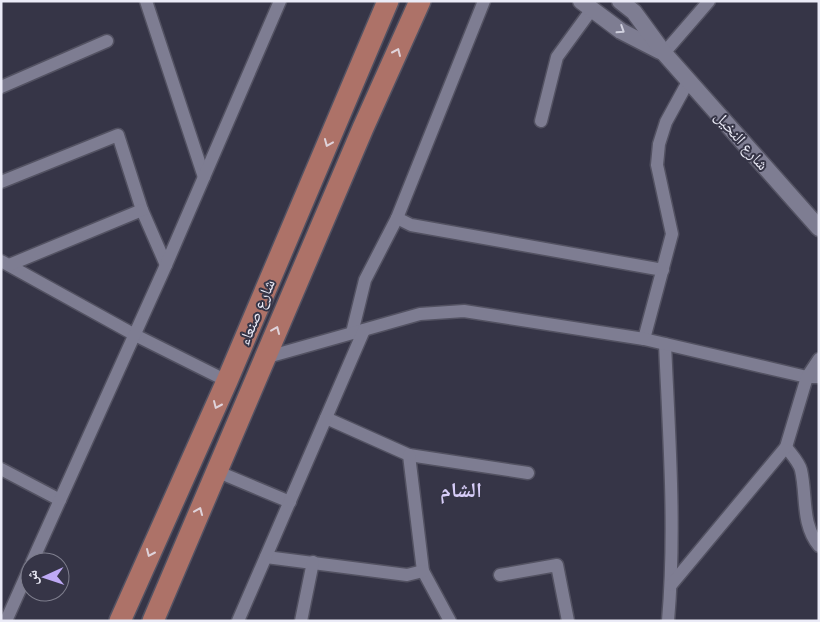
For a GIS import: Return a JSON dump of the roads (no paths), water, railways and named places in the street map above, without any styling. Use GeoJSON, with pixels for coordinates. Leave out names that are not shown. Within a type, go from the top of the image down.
{"type":"FeatureCollection","features":[{"type":"Feature","properties":{"kind":"highway","name":"شارع صنعاء"},"geometry":{"type":"LineString","coordinates":[[120,621],[227,381],[388,1]]}},
{"type":"Feature","properties":{"kind":"highway","name":"شارع صنعاء"},"geometry":{"type":"LineString","coordinates":[[153,621],[363,128],[420,1]]}},
{"type":"Feature","properties":{"kind":"highway"},"geometry":{"type":"LineString","coordinates":[[360,66],[363,78],[373,84],[385,79]]}},
{"type":"Feature","properties":{"kind":"highway"},"geometry":{"type":"LineString","coordinates":[[340,113],[354,112],[361,119],[363,128]]}},
{"type":"Feature","properties":{"kind":"street"},"geometry":{"type":"LineString","coordinates":[[146,1],[204,177]]}},
{"type":"Feature","properties":{"kind":"street"},"geometry":{"type":"LineString","coordinates":[[37,552],[166,265],[280,1]]}},
{"type":"Feature","properties":{"kind":"street"},"geometry":{"type":"LineString","coordinates":[[238,621],[326,418],[358,332],[365,280],[397,218],[484,1]]}},
{"type":"Feature","properties":{"kind":"street","name":"شارع النخيل"},"geometry":{"type":"LineString","coordinates":[[620,1],[634,12],[664,53],[819,228]]}},
{"type":"Feature","properties":{"kind":"street"},"geometry":{"type":"LineString","coordinates":[[664,53],[709,1]]}},
{"type":"Feature","properties":{"kind":"street"},"geometry":{"type":"LineString","coordinates":[[541,121],[557,57],[587,5]]}},
{"type":"Feature","properties":{"kind":"street","name":"شارع النخيل"},"geometry":{"type":"LineString","coordinates":[[587,5],[622,31],[664,53]]}},
{"type":"Feature","properties":{"kind":"street"},"geometry":{"type":"LineString","coordinates":[[1,87],[106,42]]}},
{"type":"Feature","properties":{"kind":"street"},"geometry":{"type":"LineString","coordinates":[[644,339],[672,234],[657,164],[659,144],[666,122],[689,80]]}},
{"type":"Feature","properties":{"kind":"street"},"geometry":{"type":"LineString","coordinates":[[1,182],[118,135],[142,210],[166,265]]}},
{"type":"Feature","properties":{"kind":"street"},"geometry":{"type":"LineString","coordinates":[[5,263],[142,210]]}},
{"type":"Feature","properties":{"kind":"street"},"geometry":{"type":"LineString","coordinates":[[397,218],[411,225],[663,270]]}},
{"type":"Feature","properties":{"kind":"street"},"geometry":{"type":"LineString","coordinates":[[5,263],[135,335],[227,381]]}},
{"type":"Feature","properties":{"kind":"street"},"geometry":{"type":"LineString","coordinates":[[264,358],[420,314],[464,311],[644,339],[813,377]]}},
{"type":"Feature","properties":{"kind":"street"},"geometry":{"type":"LineString","coordinates":[[665,344],[671,465],[671,585],[668,621]]}},
{"type":"Feature","properties":{"kind":"street"},"geometry":{"type":"LineString","coordinates":[[671,585],[786,447],[819,359]]}},
{"type":"Feature","properties":{"kind":"street"},"geometry":{"type":"LineString","coordinates":[[326,418],[409,455],[528,473]]}},
{"type":"Feature","properties":{"kind":"street"},"geometry":{"type":"LineString","coordinates":[[786,447],[800,468],[806,520],[813,540],[819,546]]}},
{"type":"Feature","properties":{"kind":"street"},"geometry":{"type":"LineString","coordinates":[[409,455],[423,572],[450,621]]}},
{"type":"Feature","properties":{"kind":"street"},"geometry":{"type":"LineString","coordinates":[[1,469],[60,500]]}},
{"type":"Feature","properties":{"kind":"street"},"geometry":{"type":"LineString","coordinates":[[216,471],[290,502]]}},
{"type":"Feature","properties":{"kind":"street"},"geometry":{"type":"LineString","coordinates":[[266,557],[407,575],[423,572]]}},
{"type":"Feature","properties":{"kind":"street"},"geometry":{"type":"LineString","coordinates":[[301,621],[312,562]]}},
{"type":"Feature","properties":{"kind":"street"},"geometry":{"type":"LineString","coordinates":[[500,575],[557,565],[568,621]]}},
{"type":"Feature","properties":{"kind":"street"},"geometry":{"type":"LineString","coordinates":[[6,621],[20,590]]}},
{"type":"Feature","properties":{"kind":"district","name":"الشام"},"geometry":{"type":"Point","coordinates":[461,490]}}]}
